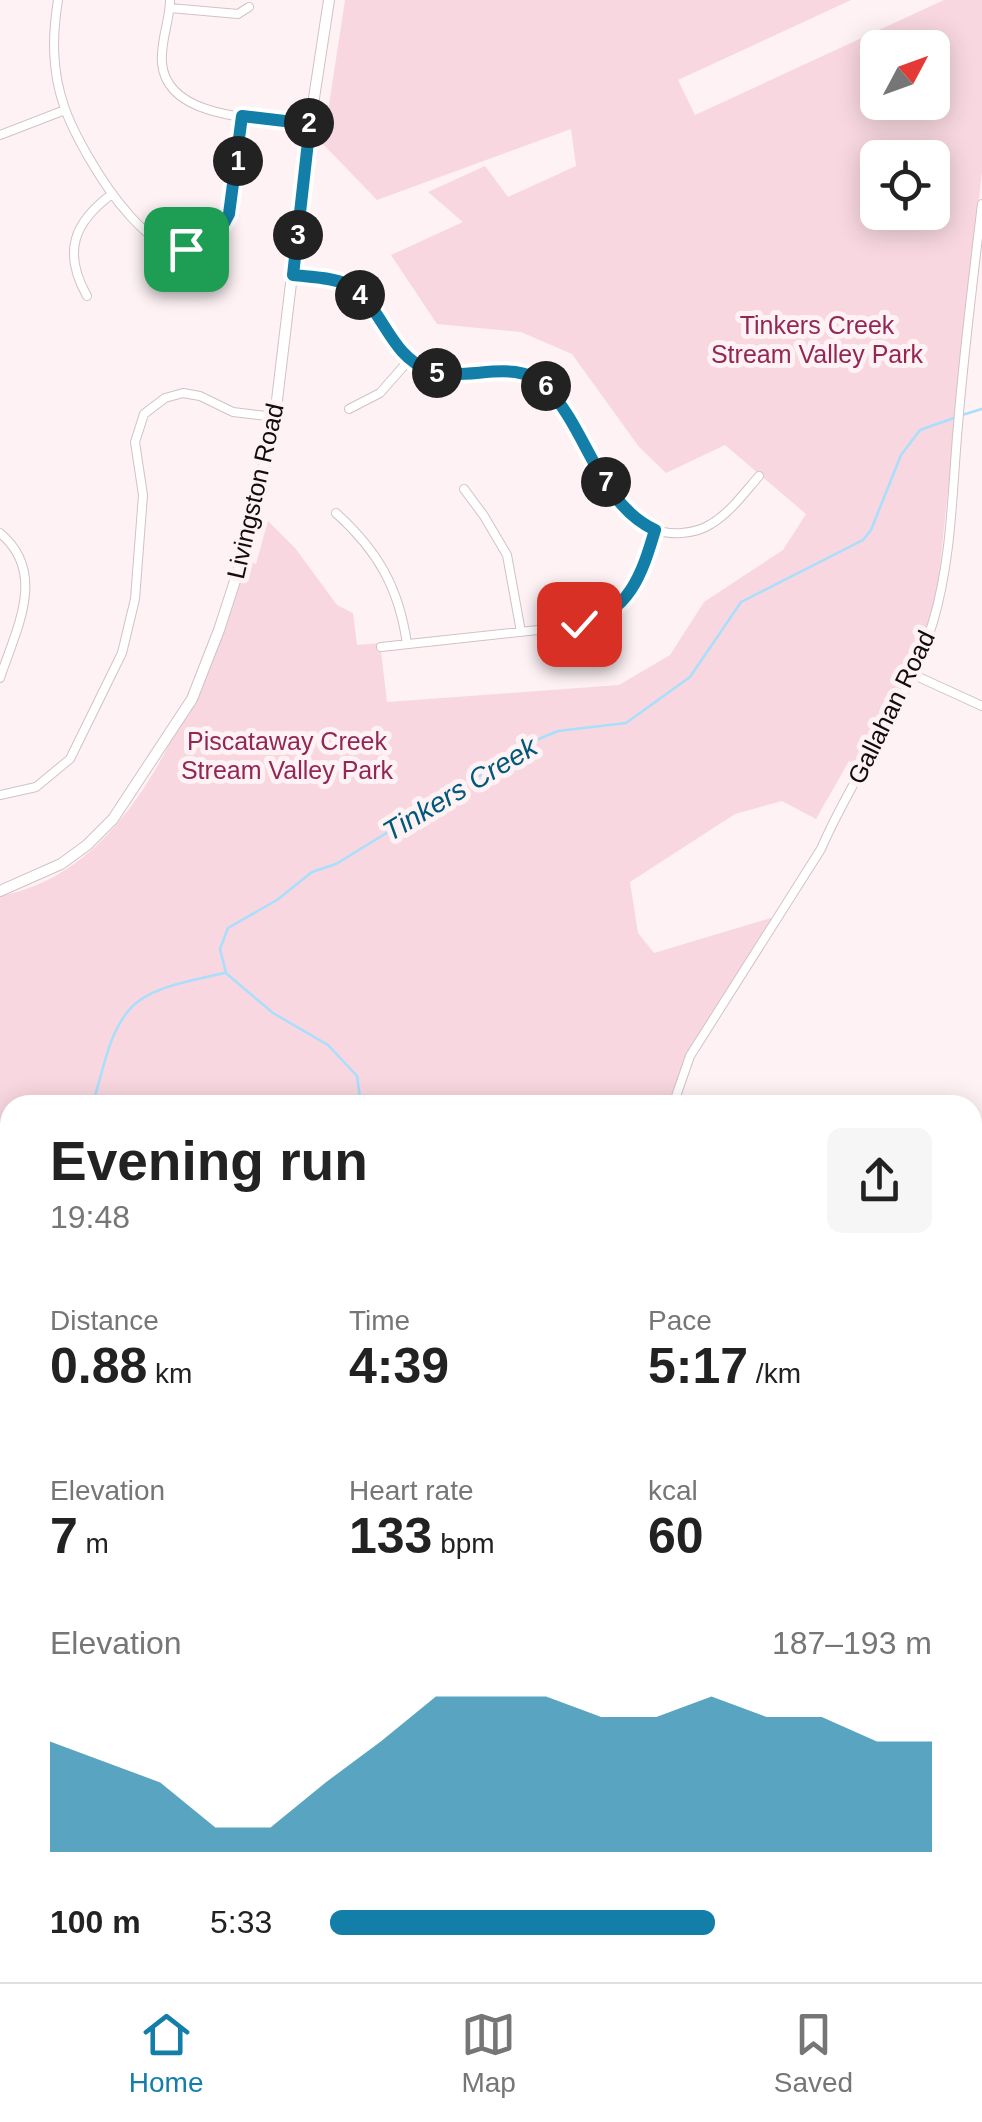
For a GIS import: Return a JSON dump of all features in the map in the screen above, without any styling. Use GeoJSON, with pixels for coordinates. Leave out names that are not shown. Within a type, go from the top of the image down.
{"type":"FeatureCollection","features":[{"type":"Feature","properties":{"kind":"main road","name":"Livingston Road"},"geometry":{"type":"LineString","coordinates":[[0,891],[61,864],[99,834],[142,778],[192,699],[220,630],[244,553],[275,418],[310,124],[330,0]]}},
{"type":"Feature","properties":{"kind":"street"},"geometry":{"type":"LineString","coordinates":[[58,0],[54,66],[65,110],[112,194],[157,243],[186,249],[206,242],[223,226],[229,214],[242,116]]}},
{"type":"Feature","properties":{"kind":"street"},"geometry":{"type":"LineString","coordinates":[[249,7],[238,14],[170,4],[162,56],[170,85],[193,106],[310,124]]}},
{"type":"Feature","properties":{"kind":"street"},"geometry":{"type":"LineString","coordinates":[[0,136],[65,110]]}},
{"type":"Feature","properties":{"kind":"street"},"geometry":{"type":"LineString","coordinates":[[87,296],[76,274],[75,237],[82,219],[112,194]]}},
{"type":"Feature","properties":{"kind":"street","name":"Gallahan Road"},"geometry":{"type":"LineString","coordinates":[[676,1095],[690,1056],[821,849],[912,674],[932,623],[942,586],[982,204]]}},
{"type":"Feature","properties":{"kind":"street"},"geometry":{"type":"LineString","coordinates":[[293,275],[333,280],[354,290],[409,360],[441,374],[510,372],[538,380],[564,411],[620,503],[632,518],[655,530],[676,533],[709,526],[759,476]]}},
{"type":"Feature","properties":{"kind":"street"},"geometry":{"type":"LineString","coordinates":[[349,409],[380,393],[409,360]]}},
{"type":"Feature","properties":{"kind":"street"},"geometry":{"type":"LineString","coordinates":[[0,795],[36,787],[70,759],[122,653],[135,600],[143,496],[135,442],[144,414],[165,398],[184,392],[233,412],[275,418]]}},
{"type":"Feature","properties":{"kind":"street"},"geometry":{"type":"LineString","coordinates":[[464,490],[506,555],[521,632]]}},
{"type":"Feature","properties":{"kind":"street"},"geometry":{"type":"LineString","coordinates":[[336,513],[392,581],[408,644]]}},
{"type":"Feature","properties":{"kind":"street"},"geometry":{"type":"LineString","coordinates":[[380,647],[585,624],[614,610],[635,588],[655,530]]}},
{"type":"Feature","properties":{"kind":"street"},"geometry":{"type":"LineString","coordinates":[[0,533],[17,550],[28,583],[0,678]]}},
{"type":"Feature","properties":{"kind":"street"},"geometry":{"type":"LineString","coordinates":[[912,674],[982,706]]}},
{"type":"Feature","properties":{"kind":"green space"},"geometry":{"type":"Polygon","coordinates":[[[345,0],[851,0],[678,80],[695,115],[860,39],[860,120],[950,120],[950,30],[879,30],[944,0],[982,0],[982,171],[935,613],[932,608],[910,670],[861,767],[849,761],[816,819],[782,801],[735,814],[630,882],[638,933],[654,953],[774,919],[692,1044],[671,1095],[0,1095],[0,896],[50,879],[93,849],[129,809],[160,762],[185,711],[245,559],[256,564],[268,521],[295,548],[337,605],[353,613],[357,645],[380,643],[387,702],[619,685],[670,655],[704,602],[783,550],[806,514],[725,445],[666,473],[639,447],[572,354],[521,332],[437,324],[391,255],[463,222],[428,192],[485,166],[508,197],[576,166],[571,129],[377,200],[323,144],[345,0]]]}},
{"type":"Feature","properties":{"kind":"waterway","name":"Tinkers Creek"},"geometry":{"type":"LineString","coordinates":[[962,415],[982,409]]}},
{"type":"Feature","properties":{"kind":"waterway","name":"Tinkers Creek"},"geometry":{"type":"LineString","coordinates":[[226,973],[220,949],[228,928],[277,900],[312,872],[336,864],[541,738],[558,731],[626,723],[690,677],[741,602],[863,540],[871,530],[901,455],[920,430],[954,418]]}},
{"type":"Feature","properties":{"kind":"waterway"},"geometry":{"type":"LineString","coordinates":[[95,1095],[111,1043],[129,1010],[160,990],[224,973]]}},
{"type":"Feature","properties":{"kind":"waterway"},"geometry":{"type":"LineString","coordinates":[[227,974],[273,1013],[328,1045],[357,1076],[360,1095]]}},
{"type":"Feature","properties":{"kind":"route"},"geometry":{"type":"LineString","coordinates":[[186,249],[201,246],[216,234],[229,214],[242,116],[310,124],[293,275],[333,280],[354,290],[400,352],[428,370],[473,376],[501,371],[522,373],[538,380],[564,411],[620,503],[632,518],[655,530],[644,566],[628,598],[605,616],[579,624]]}},
{"type":"Feature","properties":{"kind":"park label","name":"Tinkers Creek Stream Valley Park"},"geometry":{"type":"Point","coordinates":[817,340]}},
{"type":"Feature","properties":{"kind":"park label","name":"Piscataway Creek Stream Valley Park"},"geometry":{"type":"Point","coordinates":[287,756]}}]}
